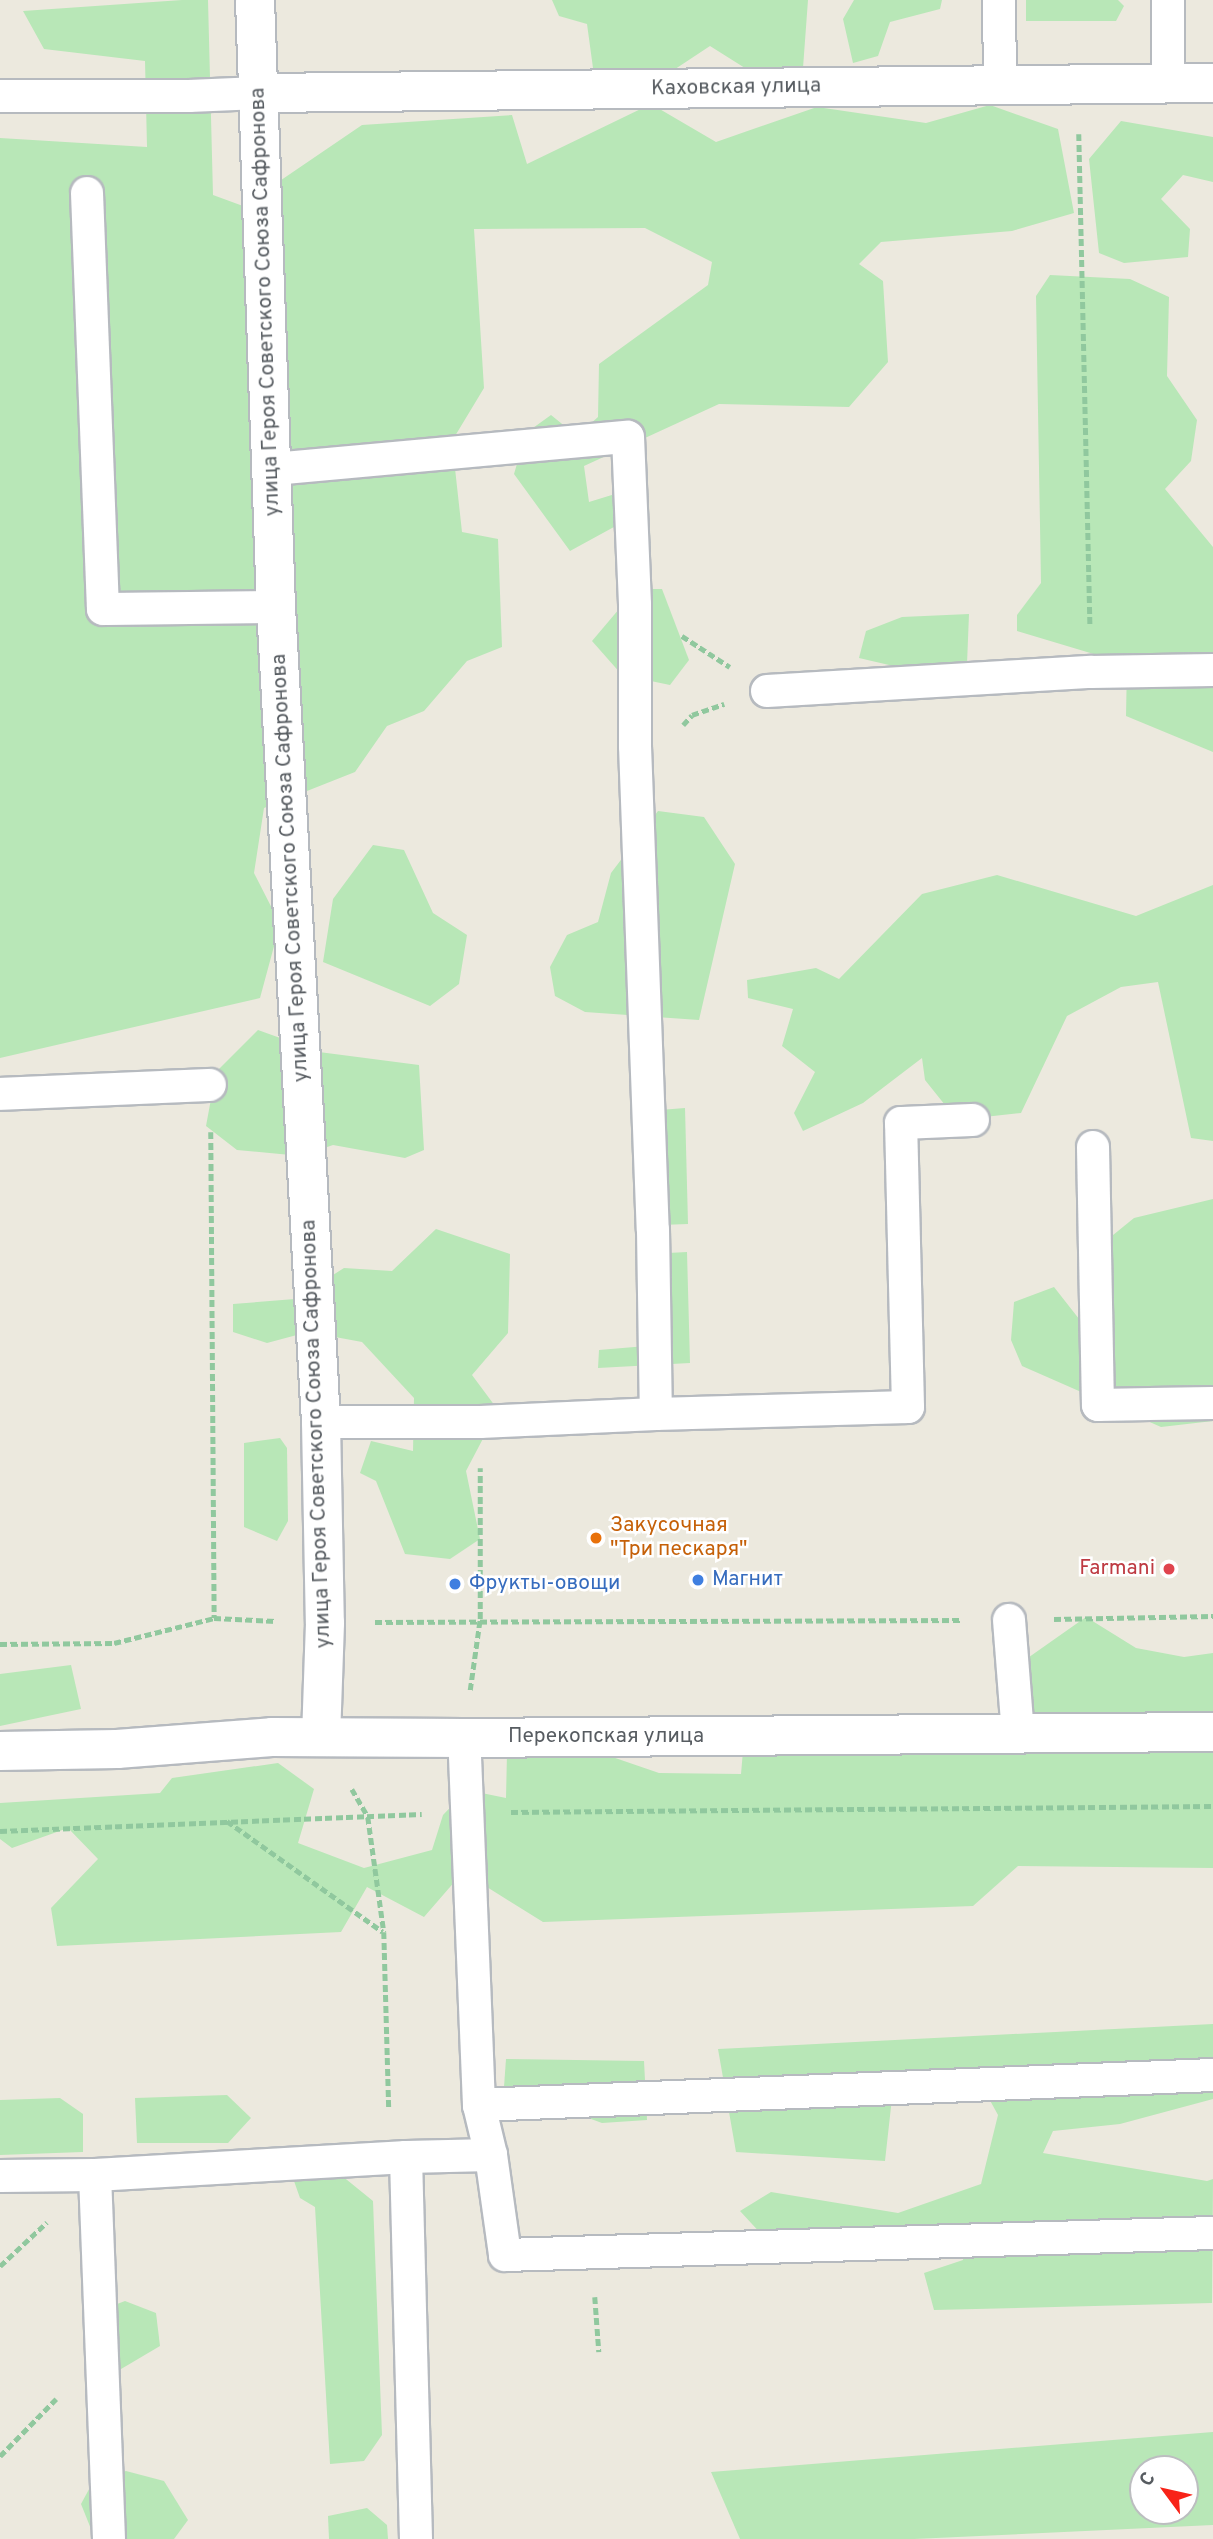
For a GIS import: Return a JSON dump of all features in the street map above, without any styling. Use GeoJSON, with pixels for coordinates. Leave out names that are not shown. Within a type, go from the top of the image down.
{"type":"FeatureCollection","features":[{"type":"Feature","properties":{"kind":"street","name":"улица Героя Советского Союза Сафронова"},"geometry":{"type":"LineString","coordinates":[[255,0],[276,607],[321,1422],[325,1623],[321,1736]]}},
{"type":"Feature","properties":{"kind":"street","name":"Каховская улица"},"geometry":{"type":"LineString","coordinates":[[259,93],[1213,83]]}},
{"type":"Feature","properties":{"kind":"street","name":"Перекопская улица"},"geometry":{"type":"LineString","coordinates":[[0,1751],[117,1748],[321,1736],[464,1738],[1213,1732]]}},
{"type":"Feature","properties":{"kind":"lane"},"geometry":{"type":"LineString","coordinates":[[999,0],[1000,85]]}},
{"type":"Feature","properties":{"kind":"lane"},"geometry":{"type":"LineString","coordinates":[[1168,0],[1168,82]]}},
{"type":"Feature","properties":{"kind":"lane"},"geometry":{"type":"LineString","coordinates":[[0,96],[189,96],[259,93]]}},
{"type":"Feature","properties":{"kind":"lane"},"geometry":{"type":"LineString","coordinates":[[87,192],[103,610],[276,607]]}},
{"type":"Feature","properties":{"kind":"lane"},"geometry":{"type":"LineString","coordinates":[[272,469],[628,437],[635,605],[635,746],[653,1230],[656,1414]]}},
{"type":"Feature","properties":{"kind":"lane"},"geometry":{"type":"LineString","coordinates":[[767,691],[1091,672],[1213,670]]}},
{"type":"Feature","properties":{"kind":"lane"},"geometry":{"type":"LineString","coordinates":[[0,1094],[211,1085]]}},
{"type":"Feature","properties":{"kind":"lane"},"geometry":{"type":"LineString","coordinates":[[321,1422],[480,1422],[908,1407],[901,1123],[973,1121]]}},
{"type":"Feature","properties":{"kind":"lane"},"geometry":{"type":"LineString","coordinates":[[1093,1147],[1098,1405],[1213,1403]]}},
{"type":"Feature","properties":{"kind":"lane"},"geometry":{"type":"LineString","coordinates":[[1010,1620],[1018,1734]]}},
{"type":"Feature","properties":{"kind":"lane"},"geometry":{"type":"LineString","coordinates":[[464,1738],[479,2105],[491,2155],[505,2255],[1213,2233]]}},
{"type":"Feature","properties":{"kind":"lane"},"geometry":{"type":"LineString","coordinates":[[479,2105],[1213,2075]]}},
{"type":"Feature","properties":{"kind":"lane"},"geometry":{"type":"LineString","coordinates":[[0,2176],[95,2175],[406,2157],[491,2155]]}},
{"type":"Feature","properties":{"kind":"lane"},"geometry":{"type":"LineString","coordinates":[[406,2157],[416,2539]]}},
{"type":"Feature","properties":{"kind":"lane"},"geometry":{"type":"LineString","coordinates":[[95,2175],[109,2539]]}},
{"type":"Feature","properties":{"kind":"path"},"geometry":{"type":"LineString","coordinates":[[1078,84],[1091,672]]}},
{"type":"Feature","properties":{"kind":"path"},"geometry":{"type":"LineString","coordinates":[[635,605],[767,691]]}},
{"type":"Feature","properties":{"kind":"path"},"geometry":{"type":"LineString","coordinates":[[638,785],[692,715],[767,691]]}},
{"type":"Feature","properties":{"kind":"path"},"geometry":{"type":"LineString","coordinates":[[211,1085],[214,1618]]}},
{"type":"Feature","properties":{"kind":"path"},"geometry":{"type":"LineString","coordinates":[[464,1738],[480,1619],[480,1422]]}},
{"type":"Feature","properties":{"kind":"path"},"geometry":{"type":"LineString","coordinates":[[0,1644],[114,1643],[214,1618],[325,1623],[480,1619],[1010,1620],[1213,1616]]}},
{"type":"Feature","properties":{"kind":"path"},"geometry":{"type":"LineString","coordinates":[[321,1736],[368,1816],[384,1933],[390,2116],[406,2157]]}},
{"type":"Feature","properties":{"kind":"path"},"geometry":{"type":"LineString","coordinates":[[0,1831],[466,1813],[1213,1806]]}},
{"type":"Feature","properties":{"kind":"path"},"geometry":{"type":"LineString","coordinates":[[227,1821],[384,1933]]}},
{"type":"Feature","properties":{"kind":"path"},"geometry":{"type":"LineString","coordinates":[[0,2456],[102,2352]]}},
{"type":"Feature","properties":{"kind":"green space"},"geometry":{"type":"Polygon","coordinates":[[[208,0],[213,195],[243,206],[362,125],[512,115],[527,164],[651,104],[716,142],[817,107],[926,123],[990,105],[1058,129],[1074,213],[1012,231],[881,242],[859,264],[883,281],[888,362],[849,407],[719,404],[584,466],[589,502],[628,490],[645,510],[570,551],[514,474],[526,433],[551,415],[577,436],[598,417],[599,364],[708,285],[712,262],[645,228],[474,229],[484,388],[452,441],[462,532],[498,539],[502,647],[467,661],[424,711],[387,726],[355,772],[264,808],[254,873],[280,924],[260,998],[0,1058],[0,138],[147,147],[145,61],[44,49],[23,11],[208,0]]]}},
{"type":"Feature","properties":{"kind":"green space"},"geometry":{"type":"Polygon","coordinates":[[[552,0],[808,0],[803,68],[764,80],[710,46],[651,85],[593,68],[587,24],[559,16],[552,0]]]}},
{"type":"Feature","properties":{"kind":"green space"},"geometry":{"type":"Polygon","coordinates":[[[854,0],[942,0],[940,9],[890,22],[878,56],[853,63],[843,19],[854,0]]]}},
{"type":"Feature","properties":{"kind":"green space"},"geometry":{"type":"Polygon","coordinates":[[[1026,0],[1118,0],[1124,6],[1116,21],[1026,21],[1026,0]]]}},
{"type":"Feature","properties":{"kind":"green space"},"geometry":{"type":"Polygon","coordinates":[[[1121,121],[1213,137],[1213,182],[1183,175],[1161,199],[1190,229],[1188,257],[1124,263],[1099,253],[1089,159],[1121,121]]]}},
{"type":"Feature","properties":{"kind":"green space"},"geometry":{"type":"Polygon","coordinates":[[[1050,275],[1130,279],[1169,297],[1167,376],[1197,420],[1191,461],[1165,489],[1213,547],[1213,752],[1126,716],[1127,664],[1017,631],[1017,615],[1041,583],[1036,296],[1050,275]]]}},
{"type":"Feature","properties":{"kind":"green space"},"geometry":{"type":"Polygon","coordinates":[[[636,589],[662,589],[689,660],[670,685],[622,675],[592,641],[636,589]]]}},
{"type":"Feature","properties":{"kind":"green space"},"geometry":{"type":"Polygon","coordinates":[[[969,614],[967,664],[945,678],[859,658],[866,631],[902,617],[969,614]]]}},
{"type":"Feature","properties":{"kind":"green space"},"geometry":{"type":"Polygon","coordinates":[[[658,811],[704,817],[735,864],[699,1020],[585,1012],[555,996],[550,967],[567,935],[598,922],[611,873],[658,811]]]}},
{"type":"Feature","properties":{"kind":"green space"},"geometry":{"type":"Polygon","coordinates":[[[373,845],[404,850],[433,913],[467,935],[459,984],[430,1006],[323,962],[333,899],[373,845]]]}},
{"type":"Feature","properties":{"kind":"green space"},"geometry":{"type":"Polygon","coordinates":[[[997,875],[1136,916],[1213,885],[1213,1141],[1191,1138],[1158,982],[1121,987],[1067,1016],[1021,1113],[957,1120],[925,1080],[922,1058],[863,1103],[803,1131],[794,1113],[815,1072],[782,1046],[793,1009],[748,998],[747,980],[816,968],[839,979],[922,894],[997,875]]]}},
{"type":"Feature","properties":{"kind":"green space"},"geometry":{"type":"Polygon","coordinates":[[[258,1030],[319,1052],[419,1065],[424,1150],[405,1158],[333,1145],[301,1156],[237,1150],[206,1126],[216,1072],[258,1030]]]}},
{"type":"Feature","properties":{"kind":"green space"},"geometry":{"type":"Polygon","coordinates":[[[685,1108],[688,1224],[661,1225],[660,1110],[685,1108]]]}},
{"type":"Feature","properties":{"kind":"green space"},"geometry":{"type":"Polygon","coordinates":[[[1213,1199],[1213,1421],[1161,1427],[1022,1366],[1011,1340],[1014,1302],[1054,1287],[1083,1324],[1102,1244],[1134,1218],[1213,1199]]]}},
{"type":"Feature","properties":{"kind":"green space"},"geometry":{"type":"Polygon","coordinates":[[[436,1229],[510,1254],[508,1333],[472,1375],[498,1410],[466,1471],[480,1539],[450,1559],[405,1554],[376,1481],[360,1473],[371,1441],[413,1451],[414,1398],[362,1342],[308,1332],[267,1343],[233,1332],[233,1304],[295,1299],[344,1268],[392,1271],[436,1229]]]}},
{"type":"Feature","properties":{"kind":"green space"},"geometry":{"type":"Polygon","coordinates":[[[687,1252],[690,1363],[598,1368],[599,1350],[658,1345],[668,1253],[687,1252]]]}},
{"type":"Feature","properties":{"kind":"green space"},"geometry":{"type":"Polygon","coordinates":[[[280,1438],[287,1448],[288,1521],[277,1541],[244,1527],[244,1443],[280,1438]]]}},
{"type":"Feature","properties":{"kind":"green space"},"geometry":{"type":"Polygon","coordinates":[[[1086,1617],[1136,1648],[1184,1657],[1213,1653],[1213,1868],[1018,1866],[973,1906],[543,1922],[463,1872],[424,1917],[367,1887],[341,1932],[57,1946],[51,1908],[98,1859],[68,1828],[12,1848],[0,1839],[0,1803],[160,1793],[172,1778],[278,1763],[314,1789],[298,1843],[364,1868],[432,1850],[443,1815],[467,1790],[506,1798],[507,1753],[589,1749],[659,1773],[741,1774],[743,1751],[1103,1728],[1015,1710],[998,1679],[1086,1617]]]}},
{"type":"Feature","properties":{"kind":"green space"},"geometry":{"type":"Polygon","coordinates":[[[71,1665],[81,1709],[0,1726],[0,1674],[71,1665]]]}},
{"type":"Feature","properties":{"kind":"green space"},"geometry":{"type":"Polygon","coordinates":[[[1213,2024],[1213,2099],[1120,2124],[1053,2131],[1043,2153],[1207,2181],[1213,2179],[1212,2303],[934,2310],[924,2273],[963,2260],[966,2237],[765,2238],[740,2211],[771,2192],[898,2213],[981,2184],[998,2115],[981,2084],[894,2080],[885,2161],[736,2152],[718,2049],[1213,2024]]]}},
{"type":"Feature","properties":{"kind":"green space"},"geometry":{"type":"Polygon","coordinates":[[[506,2059],[644,2061],[647,2120],[602,2123],[504,2087],[506,2059]]]}},
{"type":"Feature","properties":{"kind":"green space"},"geometry":{"type":"Polygon","coordinates":[[[227,2095],[251,2118],[228,2143],[137,2143],[135,2098],[227,2095]]]}},
{"type":"Feature","properties":{"kind":"green space"},"geometry":{"type":"Polygon","coordinates":[[[60,2098],[83,2114],[83,2152],[0,2155],[0,2100],[60,2098]]]}},
{"type":"Feature","properties":{"kind":"green space"},"geometry":{"type":"Polygon","coordinates":[[[336,2171],[373,2201],[382,2435],[364,2461],[330,2464],[315,2207],[300,2198],[294,2181],[336,2171]]]}},
{"type":"Feature","properties":{"kind":"green space"},"geometry":{"type":"Polygon","coordinates":[[[125,2301],[156,2313],[160,2346],[116,2372],[91,2314],[125,2301]]]}},
{"type":"Feature","properties":{"kind":"green space"},"geometry":{"type":"Polygon","coordinates":[[[1213,2432],[1213,2525],[914,2539],[740,2539],[711,2472],[1213,2432]]]}},
{"type":"Feature","properties":{"kind":"green space"},"geometry":{"type":"Polygon","coordinates":[[[126,2471],[164,2481],[188,2520],[174,2539],[95,2539],[81,2504],[94,2480],[126,2471]]]}},
{"type":"Feature","properties":{"kind":"green space"},"geometry":{"type":"Polygon","coordinates":[[[367,2508],[387,2525],[388,2539],[329,2539],[328,2516],[367,2508]]]}},
{"type":"Feature","properties":{"kind":"place","name":"Закусочная \"Три пескаря\""},"geometry":{"type":"Point","coordinates":[596,1538]}},
{"type":"Feature","properties":{"kind":"place","name":"Farmani"},"geometry":{"type":"Point","coordinates":[1169,1569]}},
{"type":"Feature","properties":{"kind":"place","name":"Магнит"},"geometry":{"type":"Point","coordinates":[698,1580]}},
{"type":"Feature","properties":{"kind":"place","name":"Фрукты-овощи"},"geometry":{"type":"Point","coordinates":[455,1584]}}]}
